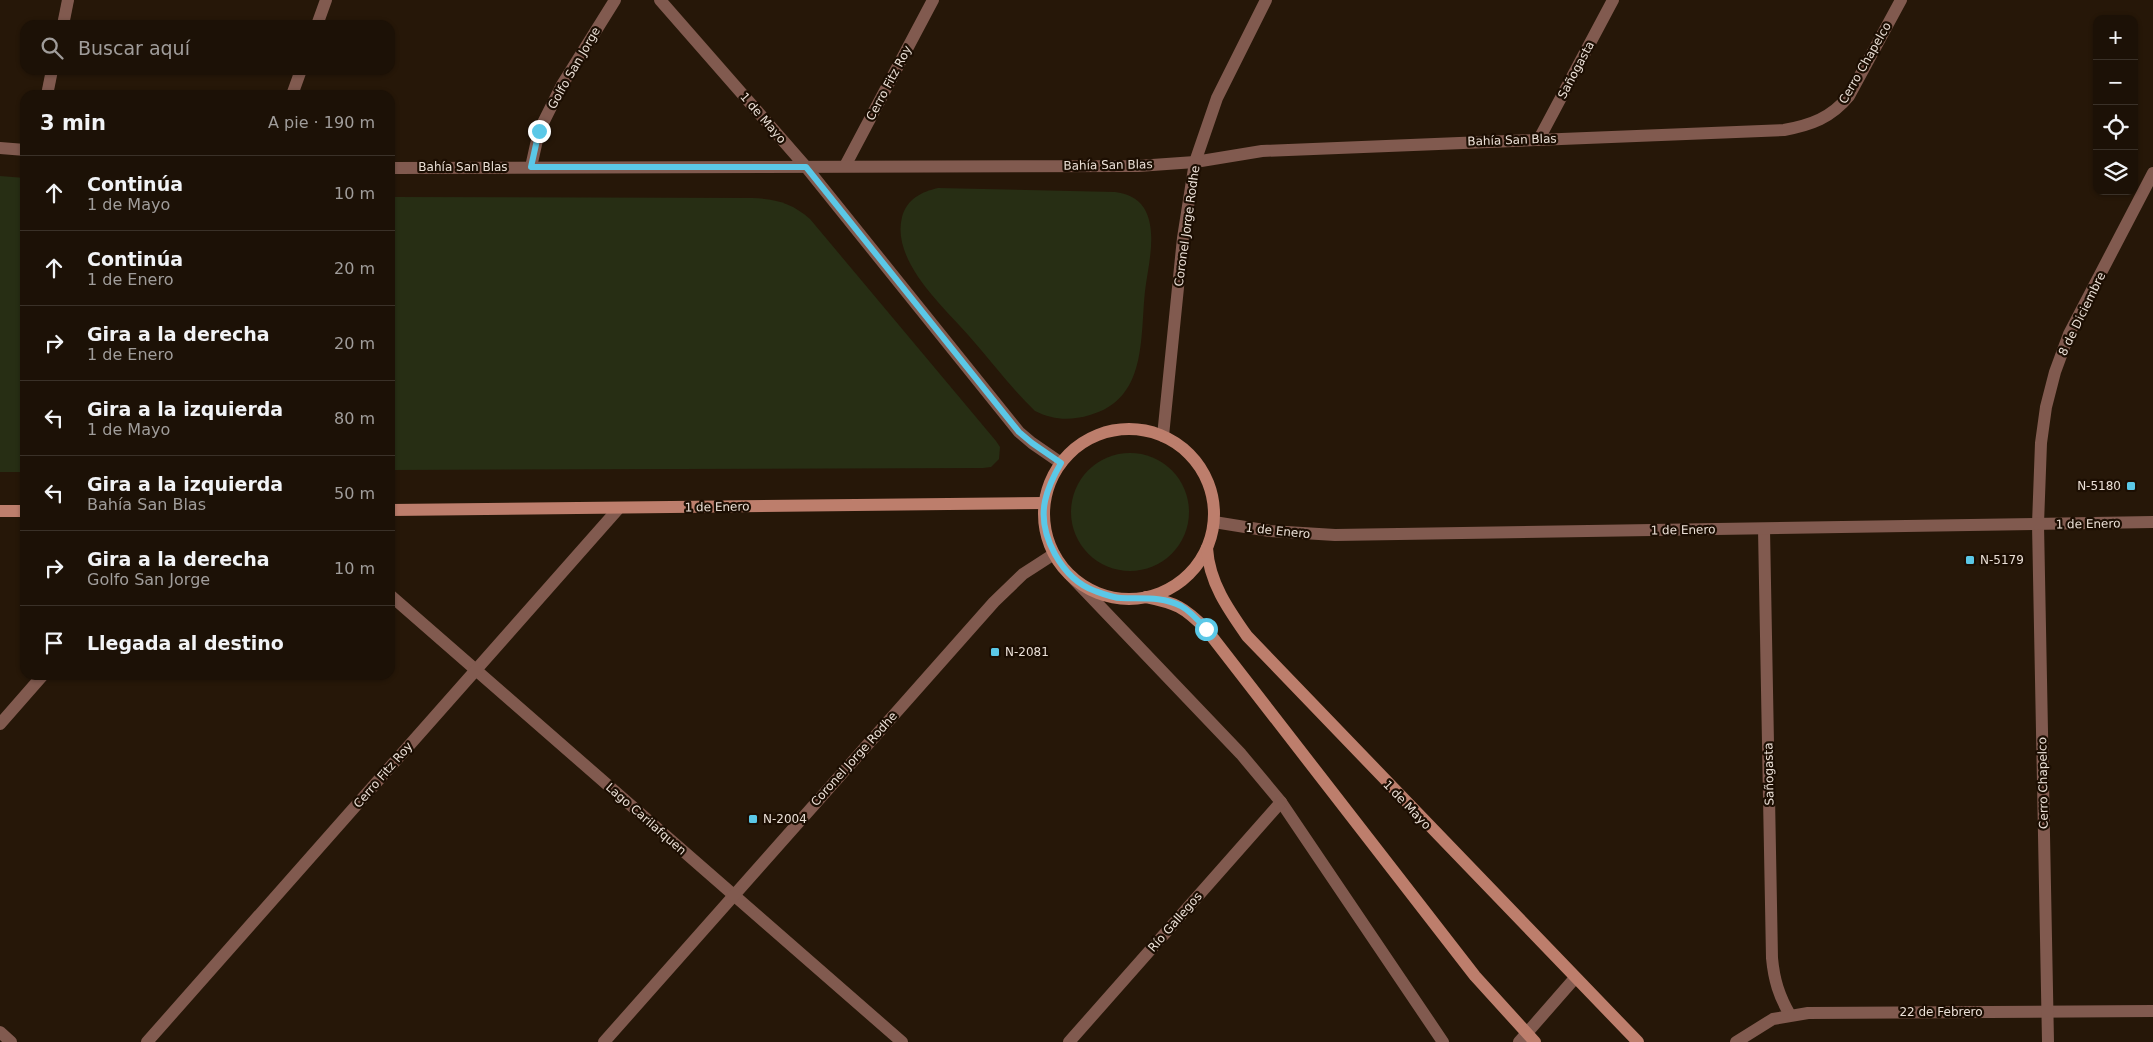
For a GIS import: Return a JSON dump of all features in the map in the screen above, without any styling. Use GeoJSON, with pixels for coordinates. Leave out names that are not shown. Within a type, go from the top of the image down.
{"type":"FeatureCollection","features":[{"type":"Feature","properties":{"kind":"main road"},"geometry":{"type":"LineString","coordinates":[[1146,597],[1171,588],[1192,571],[1207,548],[1214,522],[1212,496],[1202,471],[1186,450],[1163,436],[1138,429],[1114,430],[1093,437],[1074,449],[1061,463],[1050,481],[1044,503],[1045,530],[1054,554],[1071,576],[1093,591],[1119,598],[1146,597],[1168,601],[1182,607],[1206,629],[1527,1039]]}},
{"type":"Feature","properties":{"kind":"main road","name":"1 de Enero"},"geometry":{"type":"LineString","coordinates":[[395,510],[1044,503]]}},
{"type":"Feature","properties":{"kind":"main road"},"geometry":{"type":"LineString","coordinates":[[0,511],[20,511]]}},
{"type":"Feature","properties":{"kind":"main road","name":"1 de Mayo"},"geometry":{"type":"LineString","coordinates":[[1207,548],[1208,564],[1213,579],[1221,597],[1246,636],[1638,1042]]}},
{"type":"Feature","properties":{"kind":"street"},"geometry":{"type":"LineString","coordinates":[[64,20],[68,0]]}},
{"type":"Feature","properties":{"kind":"street"},"geometry":{"type":"LineString","coordinates":[[319,20],[326,0]]}},
{"type":"Feature","properties":{"kind":"street","name":"Golfo San Jorge"},"geometry":{"type":"LineString","coordinates":[[531,167],[539,131],[562,85],[615,0]]}},
{"type":"Feature","properties":{"kind":"street","name":"1 de Mayo"},"geometry":{"type":"LineString","coordinates":[[660,0],[806,167],[1019,432],[1061,463]]}},
{"type":"Feature","properties":{"kind":"street","name":"Cerro Fitz Roy"},"geometry":{"type":"LineString","coordinates":[[846,166],[933,0]]}},
{"type":"Feature","properties":{"kind":"street","name":"Coronel Jorge Rodhe"},"geometry":{"type":"LineString","coordinates":[[1163,436],[1183,238],[1195,162],[1217,98],[1266,0]]}},
{"type":"Feature","properties":{"kind":"street","name":"Sañogasta"},"geometry":{"type":"LineString","coordinates":[[1538,139],[1613,0]]}},
{"type":"Feature","properties":{"kind":"street","name":"Cerro Chapelco"},"geometry":{"type":"LineString","coordinates":[[1823,119],[1839,108],[1849,96],[1900,0]]}},
{"type":"Feature","properties":{"kind":"street"},"geometry":{"type":"LineString","coordinates":[[48,90],[51,75]]}},
{"type":"Feature","properties":{"kind":"street"},"geometry":{"type":"LineString","coordinates":[[294,90],[299,75]]}},
{"type":"Feature","properties":{"kind":"street","name":"Bahía San Blas"},"geometry":{"type":"LineString","coordinates":[[395,168],[1138,166],[1195,162],[1262,150],[1784,130],[1823,119]]}},
{"type":"Feature","properties":{"kind":"street"},"geometry":{"type":"LineString","coordinates":[[0,148],[20,150]]}},
{"type":"Feature","properties":{"kind":"street","name":"8 de Diciembre"},"geometry":{"type":"LineString","coordinates":[[2038,524],[2040,443],[2046,407],[2055,372],[2069,334],[2153,173]]}},
{"type":"Feature","properties":{"kind":"street","name":"Cerro Fitz Roy"},"geometry":{"type":"LineString","coordinates":[[147,1042],[619,508]]}},
{"type":"Feature","properties":{"kind":"street","name":"1 de Enero"},"geometry":{"type":"LineString","coordinates":[[1214,522],[1270,531],[1335,535],[2153,522]]}},
{"type":"Feature","properties":{"kind":"street","name":"Cerro Chapelco"},"geometry":{"type":"LineString","coordinates":[[2038,524],[2048,1042]]}},
{"type":"Feature","properties":{"kind":"street","name":"Sañogasta"},"geometry":{"type":"LineString","coordinates":[[1764,529],[1772,958],[1774,977],[1780,996],[1790,1015]]}},
{"type":"Feature","properties":{"kind":"street","name":"Coronel Jorge Rodhe"},"geometry":{"type":"LineString","coordinates":[[604,1042],[1002,592],[1024,574],[1054,554]]}},
{"type":"Feature","properties":{"kind":"street"},"geometry":{"type":"LineString","coordinates":[[1071,576],[1241,754],[1281,802],[1443,1042]]}},
{"type":"Feature","properties":{"kind":"street","name":"Lago Carilafquen"},"geometry":{"type":"LineString","coordinates":[[395,599],[902,1042]]}},
{"type":"Feature","properties":{"kind":"street"},"geometry":{"type":"LineString","coordinates":[[0,724],[39,680]]}},
{"type":"Feature","properties":{"kind":"street","name":"Río Gallegos"},"geometry":{"type":"LineString","coordinates":[[1069,1042],[1281,802]]}},
{"type":"Feature","properties":{"kind":"street"},"geometry":{"type":"LineString","coordinates":[[1527,1039],[1575,978]]}},
{"type":"Feature","properties":{"kind":"street","name":"22 de Febrero"},"geometry":{"type":"LineString","coordinates":[[1736,1042],[1773,1019],[1808,1012],[2153,1011]]}},
{"type":"Feature","properties":{"kind":"street"},"geometry":{"type":"LineString","coordinates":[[0,1032],[12,1042]]}},
{"type":"Feature","properties":{"kind":"green space"},"geometry":{"type":"Polygon","coordinates":[[[0,176],[20,178],[20,472],[0,472],[0,176]]]}},
{"type":"Feature","properties":{"kind":"green space"},"geometry":{"type":"Polygon","coordinates":[[[938,188],[1115,192],[1131,197],[1141,204],[1148,217],[1151,249],[1140,347],[1137,365],[1131,381],[1122,396],[1109,407],[1090,415],[1069,419],[1055,418],[1035,411],[933,297],[912,266],[904,250],[901,234],[902,217],[907,205],[915,197],[938,188]]]}},
{"type":"Feature","properties":{"kind":"green space"},"geometry":{"type":"Polygon","coordinates":[[[395,197],[752,198],[769,199],[797,209],[810,219],[996,441],[1000,447],[999,459],[991,467],[395,470],[395,197]]]}},
{"type":"Feature","properties":{"kind":"green space"},"geometry":{"type":"Polygon","coordinates":[[[1130,453],[1153,457],[1172,470],[1185,489],[1189,512],[1185,535],[1172,554],[1153,567],[1130,571],[1107,567],[1088,554],[1075,535],[1071,512],[1075,489],[1088,470],[1107,457],[1130,453]]]}},
{"type":"Feature","properties":{"kind":"place","name":"N-5180"},"geometry":{"type":"Point","coordinates":[2131,486]}},
{"type":"Feature","properties":{"kind":"place","name":"N-5179"},"geometry":{"type":"Point","coordinates":[1970,560]}},
{"type":"Feature","properties":{"kind":"place","name":"N-2081"},"geometry":{"type":"Point","coordinates":[995,652]}},
{"type":"Feature","properties":{"kind":"place","name":"N-2004"},"geometry":{"type":"Point","coordinates":[753,819]}},
{"type":"Feature","properties":{"kind":"route"},"geometry":{"type":"LineString","coordinates":[[539,131],[531,167],[806,167],[1019,432],[1046,454],[1061,463],[1050,481],[1044,503],[1045,530],[1054,554],[1071,576],[1093,591],[1119,598],[1146,597],[1168,601],[1182,607],[1206,629]]}}]}
